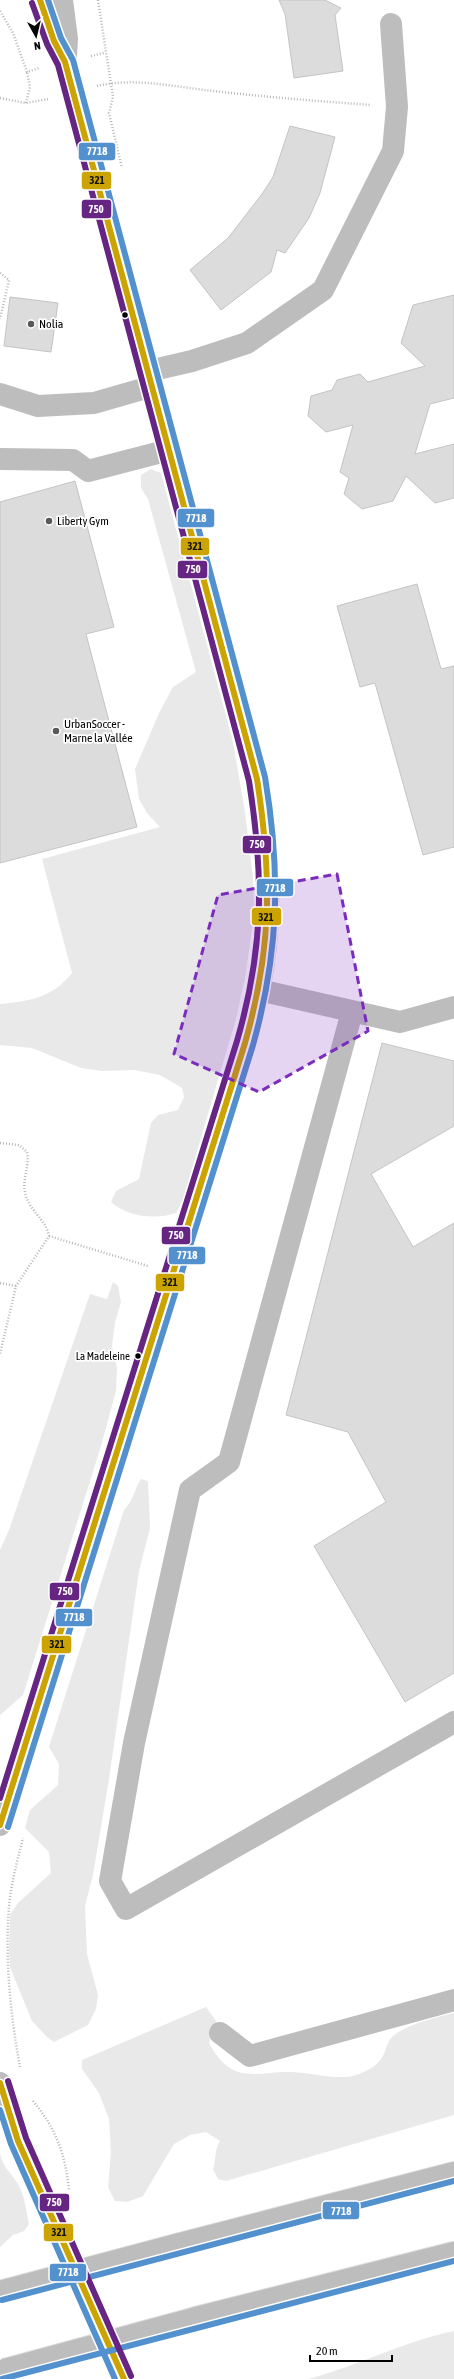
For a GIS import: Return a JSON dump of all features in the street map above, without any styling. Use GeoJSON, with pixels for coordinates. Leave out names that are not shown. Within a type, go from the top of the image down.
{"type":"FeatureCollection","features":[{"type":"Feature","properties":{"kind":"main road"},"geometry":{"type":"LineString","coordinates":[[0,1825],[200,1188],[259,990],[267,924],[269,872],[264,822],[257,779],[74,91],[65,62],[54,41],[40,0]]}},
{"type":"Feature","properties":{"kind":"main road"},"geometry":{"type":"LineString","coordinates":[[62,0],[67,39],[65,62]]}},
{"type":"Feature","properties":{"kind":"main road"},"geometry":{"type":"LineString","coordinates":[[0,394],[38,406],[94,402],[192,361],[247,343],[323,290],[393,151],[397,107],[391,24]]}},
{"type":"Feature","properties":{"kind":"main road"},"geometry":{"type":"LineString","coordinates":[[0,459],[73,460],[88,471],[170,450]]}},
{"type":"Feature","properties":{"kind":"main road"},"geometry":{"type":"LineString","coordinates":[[259,990],[400,1022],[454,1007]]}},
{"type":"Feature","properties":{"kind":"main road"},"geometry":{"type":"LineString","coordinates":[[352,1012],[229,1462],[190,1490],[134,1744],[110,1881],[126,1909],[454,1722]]}},
{"type":"Feature","properties":{"kind":"main road"},"geometry":{"type":"LineString","coordinates":[[220,2033],[250,2056],[454,2000]]}},
{"type":"Feature","properties":{"kind":"main road"},"geometry":{"type":"LineString","coordinates":[[0,2083],[18,2141],[124,2379]]}},
{"type":"Feature","properties":{"kind":"main road"},"geometry":{"type":"LineString","coordinates":[[0,2292],[454,2173]]}},
{"type":"Feature","properties":{"kind":"main road"},"geometry":{"type":"LineString","coordinates":[[2,2370],[196,2318],[454,2253]]}},
{"type":"Feature","properties":{"kind":"path"},"geometry":{"type":"LineString","coordinates":[[98,0],[113,97],[109,113],[123,172]]}},
{"type":"Feature","properties":{"kind":"path"},"geometry":{"type":"LineString","coordinates":[[26,103],[30,87],[27,72]]}},
{"type":"Feature","properties":{"kind":"path"},"geometry":{"type":"LineString","coordinates":[[0,98],[26,103],[110,82],[141,83],[285,99],[397,107]]}},
{"type":"Feature","properties":{"kind":"path"},"geometry":{"type":"LineString","coordinates":[[0,273],[9,280],[0,319]]}},
{"type":"Feature","properties":{"kind":"path"},"geometry":{"type":"LineString","coordinates":[[0,1142],[19,1145],[27,1152],[29,1160],[24,1183],[25,1194],[33,1208],[44,1220],[49,1236]]}},
{"type":"Feature","properties":{"kind":"path"},"geometry":{"type":"LineString","coordinates":[[49,1236],[146,1266]]}},
{"type":"Feature","properties":{"kind":"path"},"geometry":{"type":"LineString","coordinates":[[0,1354],[16,1286],[49,1236]]}},
{"type":"Feature","properties":{"kind":"path"},"geometry":{"type":"LineString","coordinates":[[0,1283],[16,1286]]}},
{"type":"Feature","properties":{"kind":"path"},"geometry":{"type":"LineString","coordinates":[[20,2069],[14,2033],[9,1952],[10,1898],[24,1835]]}},
{"type":"Feature","properties":{"kind":"path"},"geometry":{"type":"LineString","coordinates":[[28,2095],[56,2133],[66,2163],[70,2197]]}},
{"type":"Feature","properties":{"kind":"highlighted area"},"geometry":{"type":"Polygon","coordinates":[[[337,874],[368,1031],[259,1092],[174,1054],[218,895],[337,874]]]}},
{"type":"Feature","properties":{"kind":"shaded area"},"geometry":{"type":"Polygon","coordinates":[[[151,469],[161,473],[233,742],[245,812],[253,878],[254,915],[245,978],[236,1019],[183,1199],[176,1213],[151,1217],[125,1211],[111,1202],[116,1191],[139,1179],[151,1123],[158,1115],[178,1110],[184,1097],[182,1088],[160,1075],[135,1070],[102,1071],[81,1068],[32,1048],[0,1045],[0,1004],[40,997],[57,988],[72,973],[42,859],[160,827],[147,813],[139,799],[135,769],[160,711],[173,687],[196,672],[148,499],[141,488],[141,475],[151,469]]]}},
{"type":"Feature","properties":{"kind":"shaded area"},"geometry":{"type":"Polygon","coordinates":[[[113,1282],[118,1286],[121,1302],[115,1322],[112,1346],[117,1368],[116,1391],[101,1446],[23,1695],[0,1715],[0,1550],[9,1530],[90,1294],[107,1299],[113,1282]]]}},
{"type":"Feature","properties":{"kind":"shaded area"},"geometry":{"type":"Polygon","coordinates":[[[141,1479],[148,1481],[150,1528],[139,1571],[109,1779],[93,1875],[85,1906],[87,1954],[98,1995],[96,2009],[88,2025],[54,2042],[47,2037],[32,2021],[10,1967],[10,1915],[18,1903],[51,1873],[49,1852],[25,1828],[30,1810],[58,1785],[59,1764],[49,1747],[124,1510],[130,1502],[141,1479]]]}},
{"type":"Feature","properties":{"kind":"shaded area"},"geometry":{"type":"Polygon","coordinates":[[[206,2007],[216,2021],[209,2043],[215,2054],[230,2068],[236,2071],[251,2074],[298,2072],[334,2077],[351,2076],[366,2071],[376,2065],[383,2056],[390,2039],[398,2033],[422,2022],[454,2013],[454,2115],[226,2181],[218,2179],[213,2169],[220,2141],[206,2132],[190,2135],[174,2144],[143,2196],[127,2202],[115,2201],[108,2187],[111,2153],[109,2119],[99,2093],[82,2069],[82,2060],[206,2007]]]}},
{"type":"Feature","properties":{"kind":"shaded area"},"geometry":{"type":"Polygon","coordinates":[[[0,2154],[5,2166],[18,2184],[24,2199],[29,2224],[24,2231],[13,2235],[0,2247],[0,2154]]]}},
{"type":"Feature","properties":{"kind":"shaded area"},"geometry":{"type":"Polygon","coordinates":[[[454,2331],[454,2379],[308,2379],[327,2374],[435,2335],[454,2331]]]}},
{"type":"Feature","properties":{"kind":"building"},"geometry":{"type":"Polygon","coordinates":[[[279,0],[325,0],[341,8],[335,15],[343,71],[294,78],[285,14],[279,0]]]}},
{"type":"Feature","properties":{"kind":"building"},"geometry":{"type":"Polygon","coordinates":[[[290,126],[335,137],[320,193],[309,218],[285,253],[277,250],[271,272],[221,310],[190,270],[228,238],[262,194],[273,177],[290,126]]]}},
{"type":"Feature","properties":{"kind":"building"},"geometry":{"type":"Polygon","coordinates":[[[454,295],[454,398],[430,404],[415,454],[454,444],[454,498],[435,503],[406,476],[393,501],[362,509],[344,494],[349,478],[340,472],[353,425],[326,432],[308,416],[311,396],[332,390],[337,380],[360,374],[368,382],[425,366],[401,343],[413,305],[454,295]]]}},
{"type":"Feature","properties":{"kind":"building","name":"Nolia"},"geometry":{"type":"Polygon","coordinates":[[[10,297],[58,303],[51,352],[4,346],[10,297]]]}},
{"type":"Feature","properties":{"kind":"building","name":"UrbanSoccer - Marne la Vallée"},"geometry":{"type":"Polygon","coordinates":[[[75,481],[114,627],[86,634],[137,827],[0,863],[0,502],[75,481]]]}},
{"type":"Feature","properties":{"kind":"building"},"geometry":{"type":"Polygon","coordinates":[[[417,584],[441,669],[454,666],[454,847],[423,855],[375,683],[360,687],[337,606],[417,584]]]}},
{"type":"Feature","properties":{"kind":"building"},"geometry":{"type":"Polygon","coordinates":[[[382,1043],[454,1061],[454,1126],[371,1174],[413,1247],[454,1223],[454,1673],[405,1702],[314,1546],[386,1502],[348,1432],[286,1415],[382,1043]]]}},
{"type":"Feature","properties":{"kind":"transit line","name":"321"},"geometry":{"type":"LineString","coordinates":[[0,1825],[245,1043],[254,1008],[260,975],[265,943],[267,912],[265,848],[257,779],[65,62],[54,41],[40,0]]}},
{"type":"Feature","properties":{"kind":"transit line","name":"7718"},"geometry":{"type":"LineString","coordinates":[[8,1827],[253,1045],[262,1011],[268,977],[275,912],[274,846],[265,777],[73,60],[61,38],[48,0]]}},
{"type":"Feature","properties":{"kind":"transit line","name":"750"},"geometry":{"type":"LineString","coordinates":[[0,1798],[237,1041],[246,1007],[252,974],[257,943],[259,911],[257,848],[249,781],[58,65],[47,44],[32,3]]}},
{"type":"Feature","properties":{"kind":"transit line","name":"750"},"geometry":{"type":"LineString","coordinates":[[8,2081],[26,2138],[131,2376]]}},
{"type":"Feature","properties":{"kind":"transit line","name":"321"},"geometry":{"type":"LineString","coordinates":[[0,2083],[18,2141],[124,2379]]}},
{"type":"Feature","properties":{"kind":"transit line","name":"7718"},"geometry":{"type":"LineString","coordinates":[[0,2110],[11,2144],[115,2379]]}},
{"type":"Feature","properties":{"kind":"transit line","name":"7718"},"geometry":{"type":"LineString","coordinates":[[2,2300],[454,2181]]}},
{"type":"Feature","properties":{"kind":"transit line","name":"7718"},"geometry":{"type":"LineString","coordinates":[[2,2379],[454,2261]]}},
{"type":"Feature","properties":{"kind":"place","name":"Nolia"},"geometry":{"type":"Point","coordinates":[31,324]}},
{"type":"Feature","properties":{"kind":"place","name":"Liberty Gym"},"geometry":{"type":"Point","coordinates":[49,521]}},
{"type":"Feature","properties":{"kind":"place","name":"UrbanSoccer - Marne la Vallée"},"geometry":{"type":"Point","coordinates":[56,731]}},
{"type":"Feature","properties":{"kind":"place","name":"La Madeleine"},"geometry":{"type":"Point","coordinates":[138,1356]}}]}
